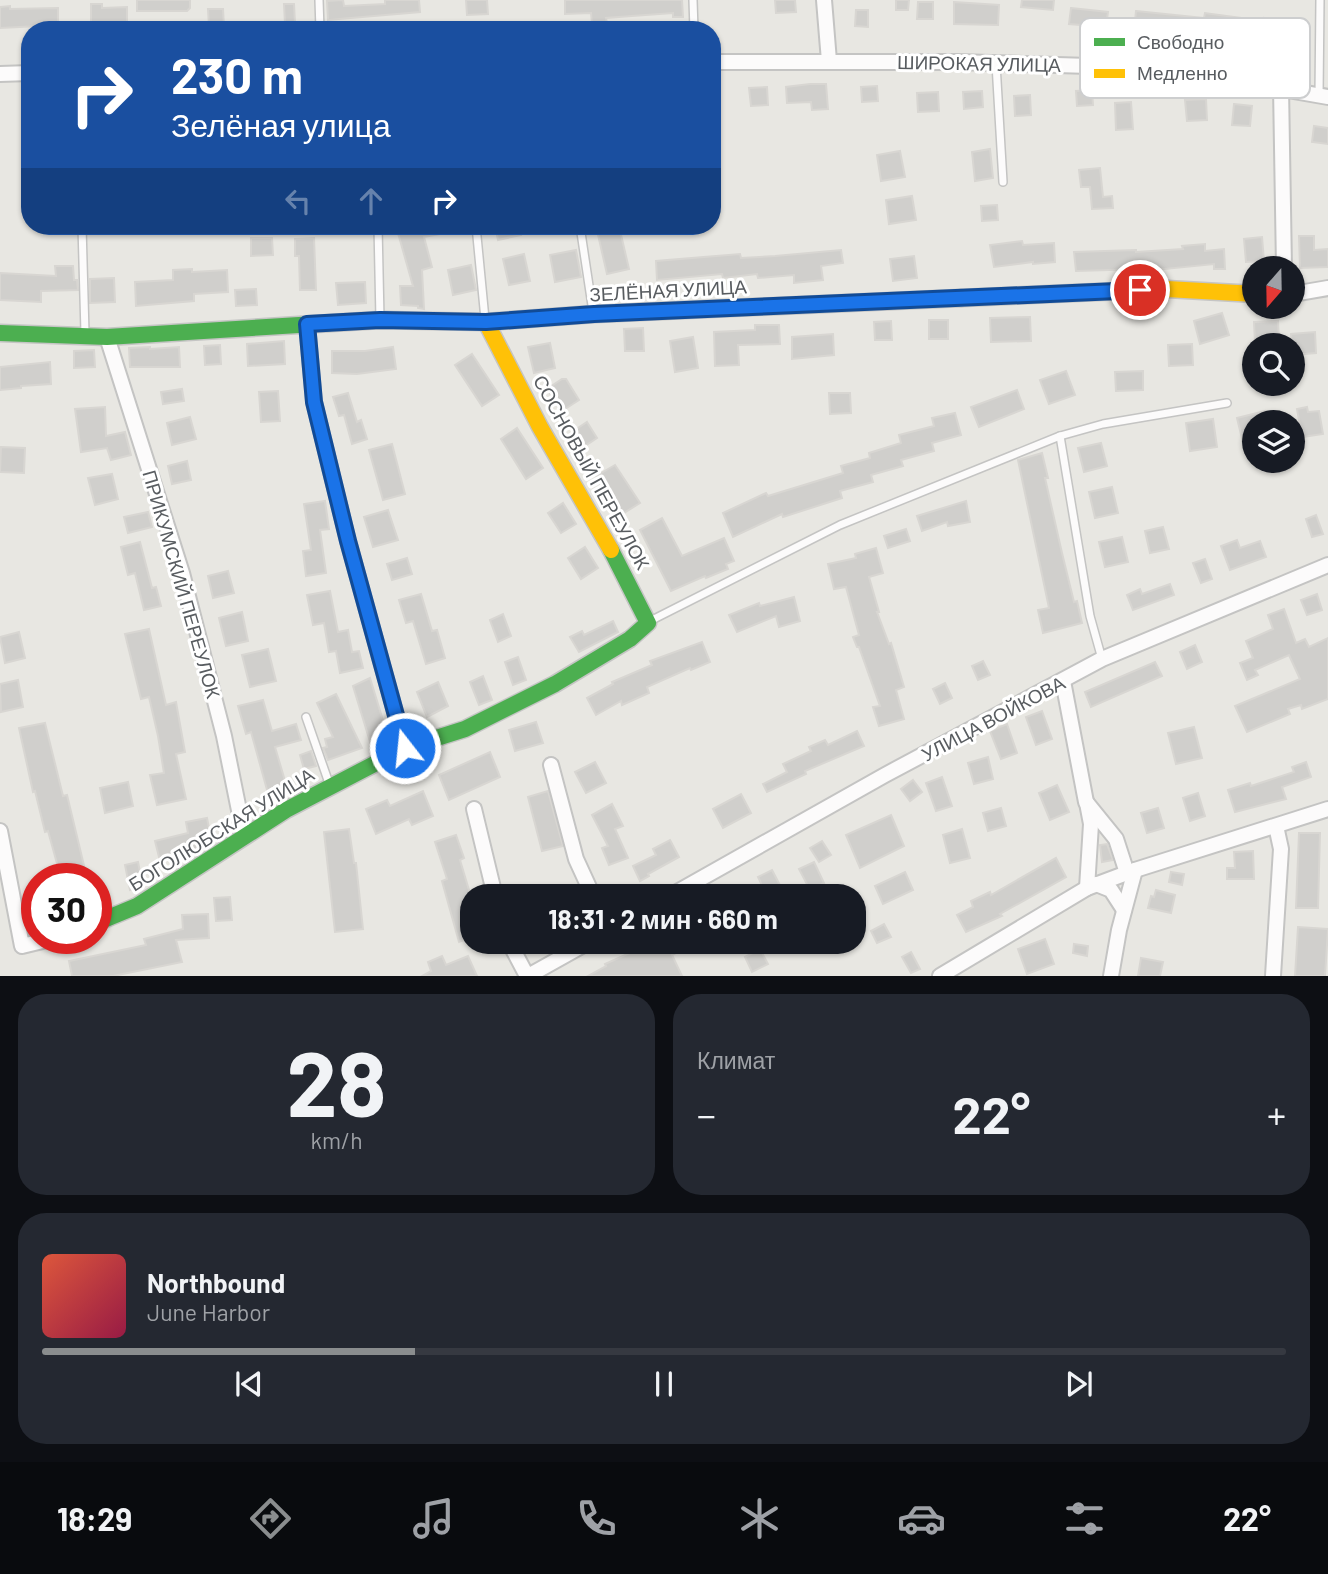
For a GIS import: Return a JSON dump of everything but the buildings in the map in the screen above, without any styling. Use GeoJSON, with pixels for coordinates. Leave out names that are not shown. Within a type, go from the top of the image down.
{"type":"FeatureCollection","features":[{"type":"Feature","properties":{"kind":"street"},"geometry":{"type":"LineString","coordinates":[[824,0],[829,61]]}},
{"type":"Feature","properties":{"kind":"street","name":"ШИРОКАЯ УЛИЦА"},"geometry":{"type":"LineString","coordinates":[[721,62],[1080,66]]}},
{"type":"Feature","properties":{"kind":"street"},"geometry":{"type":"LineString","coordinates":[[0,74],[21,73]]}},
{"type":"Feature","properties":{"kind":"street"},"geometry":{"type":"LineString","coordinates":[[1280,98],[1284,256]]}},
{"type":"Feature","properties":{"kind":"street","name":"ЗЕЛЁНАЯ УЛИЦА"},"geometry":{"type":"LineString","coordinates":[[0,333],[107,337],[380,320],[486,322],[594,314],[1167,289],[1242,293]]}},
{"type":"Feature","properties":{"kind":"street"},"geometry":{"type":"LineString","coordinates":[[1306,292],[1328,289]]}},
{"type":"Feature","properties":{"kind":"street","name":"СОСНОВЫЙ ПЕРЕУЛОК"},"geometry":{"type":"LineString","coordinates":[[486,322],[540,427],[607,543],[648,623]]}},
{"type":"Feature","properties":{"kind":"street"},"geometry":{"type":"LineString","coordinates":[[307,324],[314,402],[348,541],[405,748]]}},
{"type":"Feature","properties":{"kind":"street","name":"ПРИКУМСКИЙ ПЕРЕУЛОК"},"geometry":{"type":"LineString","coordinates":[[107,337],[182,573],[225,736],[244,835]]}},
{"type":"Feature","properties":{"kind":"street","name":"УЛИЦА ВОЙКОВА"},"geometry":{"type":"LineString","coordinates":[[691,884],[885,775],[1102,659],[1328,565]]}},
{"type":"Feature","properties":{"kind":"street","name":"БОГОЛЮБСКАЯ УЛИЦА"},"geometry":{"type":"LineString","coordinates":[[112,916],[137,906],[286,810],[405,748],[464,729],[555,684],[630,639],[648,623]]}},
{"type":"Feature","properties":{"kind":"street"},"geometry":{"type":"LineString","coordinates":[[1063,681],[1091,824],[1091,886]]}},
{"type":"Feature","properties":{"kind":"street"},"geometry":{"type":"LineString","coordinates":[[551,765],[576,859],[587,884]]}},
{"type":"Feature","properties":{"kind":"street"},"geometry":{"type":"LineString","coordinates":[[1086,802],[1116,839],[1131,871],[1111,975]]}},
{"type":"Feature","properties":{"kind":"street"},"geometry":{"type":"LineString","coordinates":[[474,809],[492,884]]}},
{"type":"Feature","properties":{"kind":"street"},"geometry":{"type":"LineString","coordinates":[[940,975],[1091,886],[1328,809]]}},
{"type":"Feature","properties":{"kind":"street"},"geometry":{"type":"LineString","coordinates":[[1273,975],[1281,849],[1276,825]]}},
{"type":"Feature","properties":{"kind":"street"},"geometry":{"type":"LineString","coordinates":[[0,831],[21,941]]}},
{"type":"Feature","properties":{"kind":"street"},"geometry":{"type":"LineString","coordinates":[[1091,886],[1111,890],[1124,910]]}},
{"type":"Feature","properties":{"kind":"street"},"geometry":{"type":"LineString","coordinates":[[516,954],[528,975],[567,954]]}},
{"type":"Feature","properties":{"kind":"lane"},"geometry":{"type":"LineString","coordinates":[[319,0],[320,21]]}},
{"type":"Feature","properties":{"kind":"lane"},"geometry":{"type":"LineString","coordinates":[[693,0],[694,21]]}},
{"type":"Feature","properties":{"kind":"lane"},"geometry":{"type":"LineString","coordinates":[[1320,0],[1324,96]]}},
{"type":"Feature","properties":{"kind":"lane"},"geometry":{"type":"LineString","coordinates":[[996,63],[1003,182]]}},
{"type":"Feature","properties":{"kind":"lane"},"geometry":{"type":"LineString","coordinates":[[82,235],[86,337]]}},
{"type":"Feature","properties":{"kind":"lane"},"geometry":{"type":"LineString","coordinates":[[378,235],[380,320]]}},
{"type":"Feature","properties":{"kind":"lane"},"geometry":{"type":"LineString","coordinates":[[477,235],[486,322]]}},
{"type":"Feature","properties":{"kind":"lane"},"geometry":{"type":"LineString","coordinates":[[581,235],[594,314]]}},
{"type":"Feature","properties":{"kind":"lane"},"geometry":{"type":"LineString","coordinates":[[648,623],[840,525],[1060,436],[1103,424],[1227,403]]}},
{"type":"Feature","properties":{"kind":"lane"},"geometry":{"type":"LineString","coordinates":[[1060,436],[1090,616],[1102,659]]}},
{"type":"Feature","properties":{"kind":"lane"},"geometry":{"type":"LineString","coordinates":[[306,717],[331,786]]}},
{"type":"Feature","properties":{"kind":"traffic: fast"},"geometry":{"type":"LineString","coordinates":[[0,333],[107,337],[380,320],[486,322],[594,314],[961,298]]}},
{"type":"Feature","properties":{"kind":"traffic: fast"},"geometry":{"type":"LineString","coordinates":[[112,916],[137,906],[286,810],[405,748],[465,729],[555,684],[630,639],[648,623],[611,550]]}},
{"type":"Feature","properties":{"kind":"traffic: slow"},"geometry":{"type":"LineString","coordinates":[[961,298],[1167,289],[1242,293]]}},
{"type":"Feature","properties":{"kind":"traffic: slow"},"geometry":{"type":"LineString","coordinates":[[486,322],[540,427],[611,550]]}},
{"type":"Feature","properties":{"kind":"route"},"geometry":{"type":"LineString","coordinates":[[405,748],[348,541],[314,402],[307,324],[380,320],[486,322],[594,314],[1140,290]]}}]}
